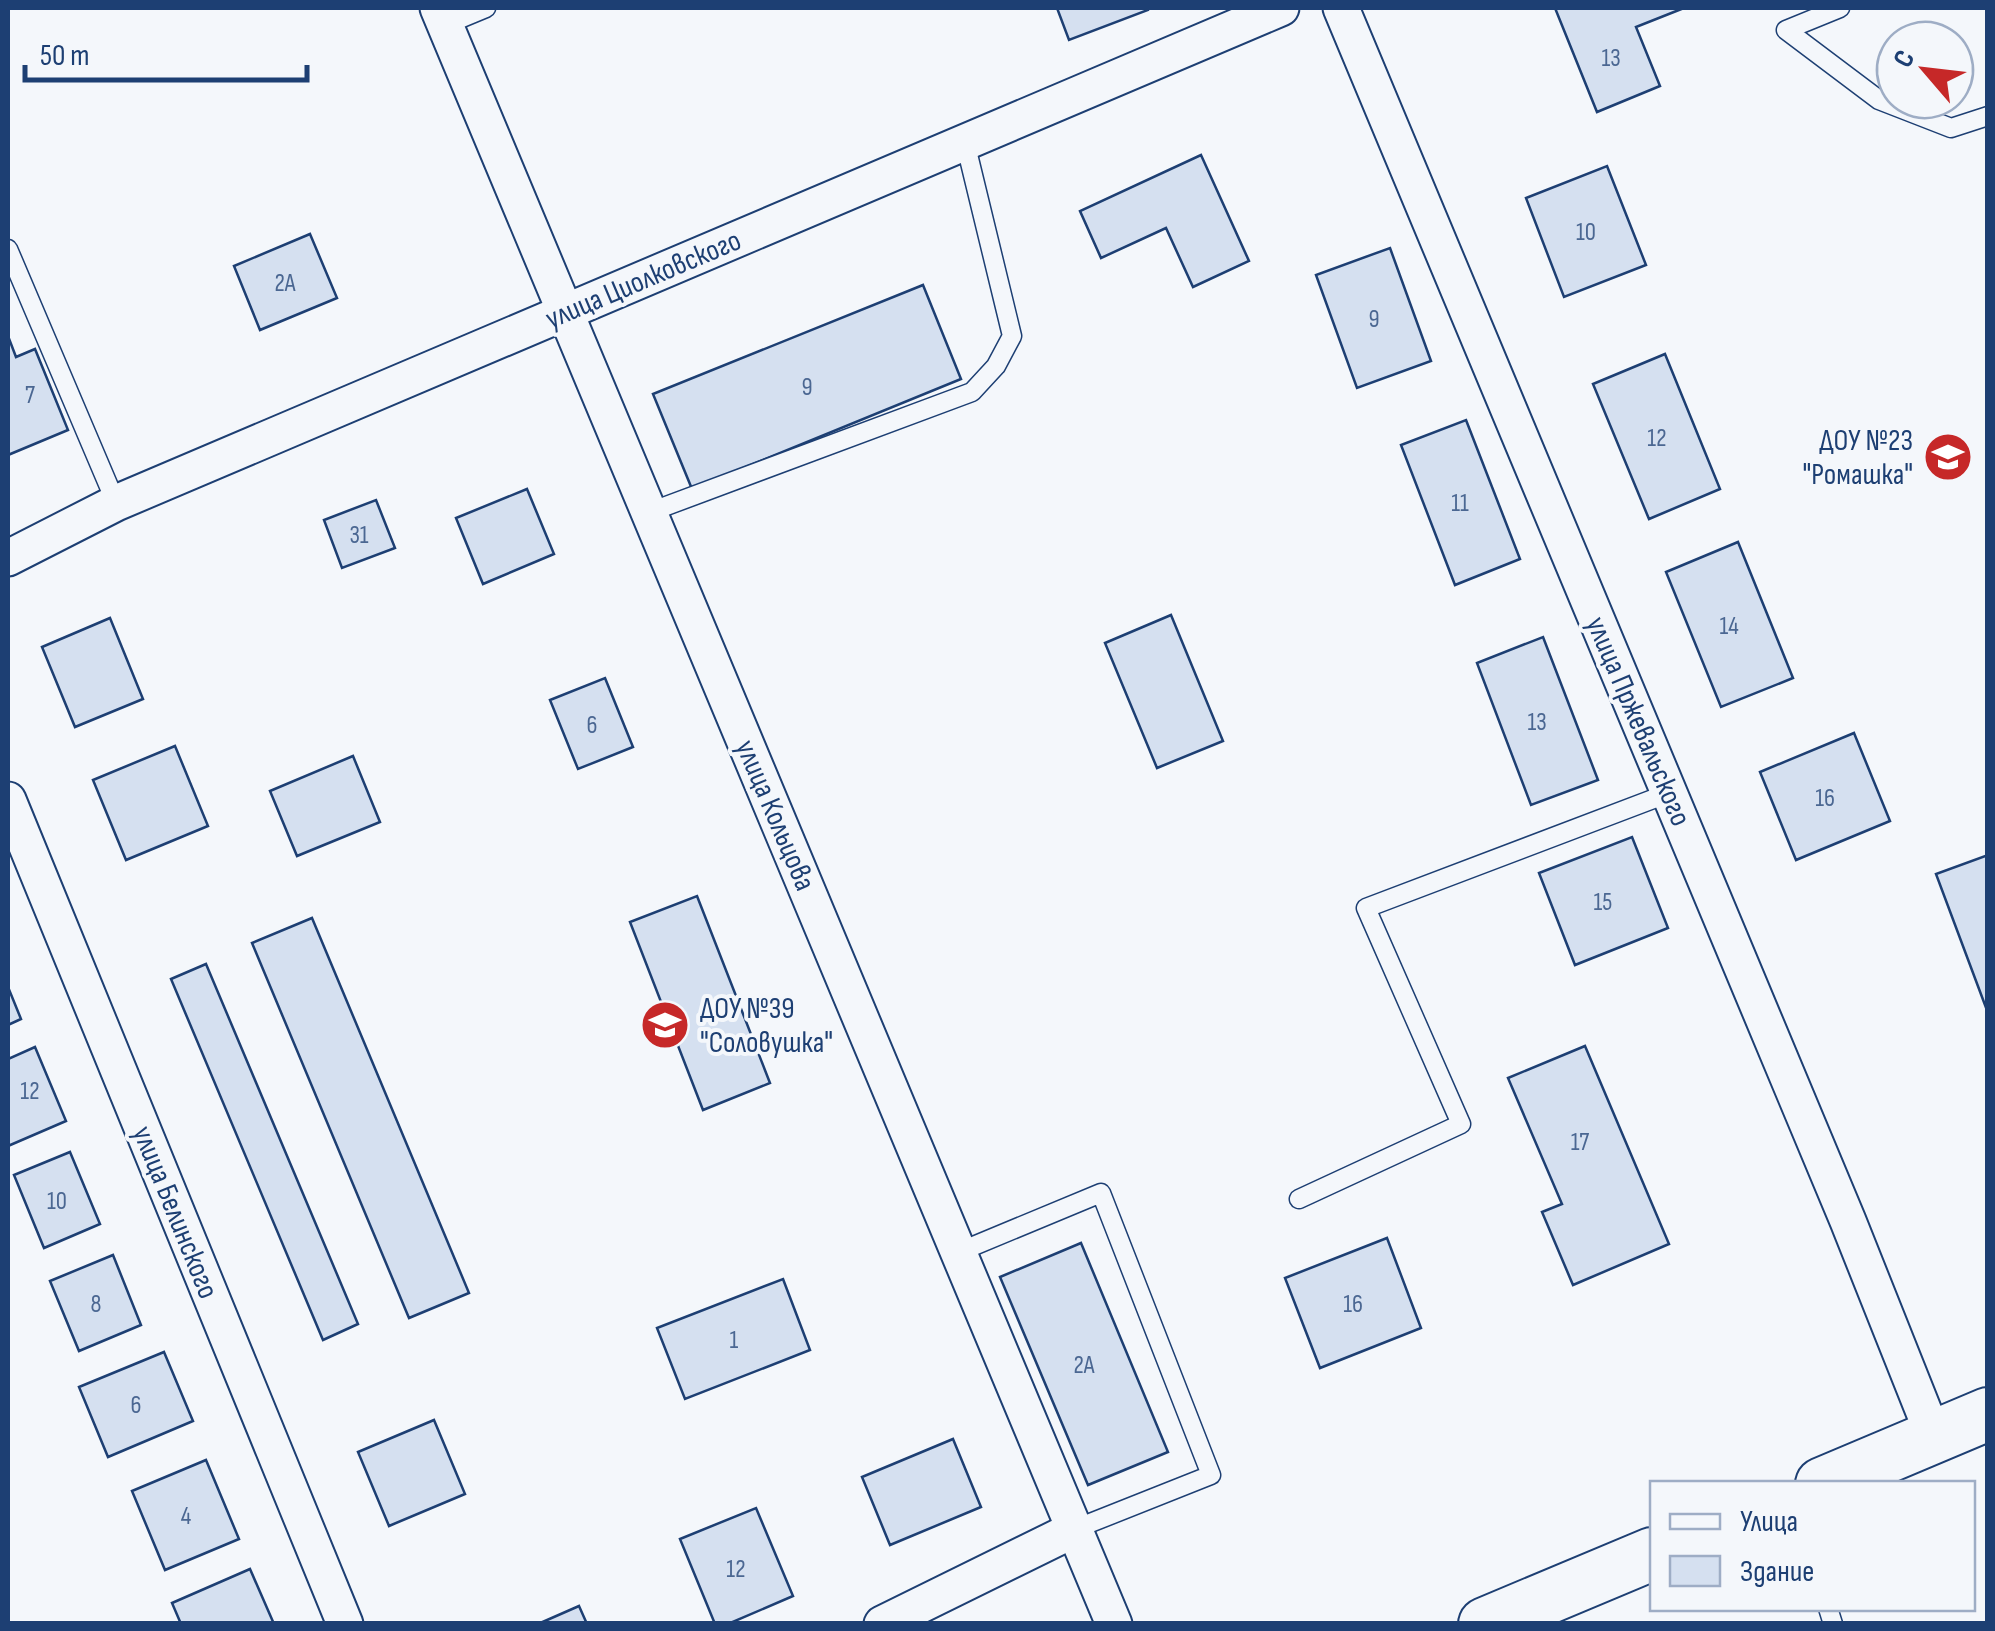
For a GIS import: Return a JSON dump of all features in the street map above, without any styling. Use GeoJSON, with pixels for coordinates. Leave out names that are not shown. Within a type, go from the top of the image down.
{"type":"FeatureCollection","features":[{"type":"Feature","properties":{"kind":"main road"},"geometry":{"type":"LineString","coordinates":[[1829,1481],[1988,1414]]}},
{"type":"Feature","properties":{"kind":"main road"},"geometry":{"type":"LineString","coordinates":[[1484,1624],[1650,1555]]}},
{"type":"Feature","properties":{"kind":"street","name":"улица Циолковского"},"geometry":{"type":"LineString","coordinates":[[8,558],[116,503],[1281,8]]}},
{"type":"Feature","properties":{"kind":"street","name":"улица Пржевальского"},"geometry":{"type":"LineString","coordinates":[[1341,8],[1848,1221],[1934,1437]]}},
{"type":"Feature","properties":{"kind":"street","name":"улица Кольцова"},"geometry":{"type":"LineString","coordinates":[[441,16],[1114,1624]]}},
{"type":"Feature","properties":{"kind":"street","name":"улица Белинского"},"geometry":{"type":"LineString","coordinates":[[8,800],[345,1624]]}},
{"type":"Feature","properties":{"kind":"street"},"geometry":{"type":"LineString","coordinates":[[882,1624],[1075,1528]]}},
{"type":"Feature","properties":{"kind":"lane"},"geometry":{"type":"LineString","coordinates":[[441,16],[486,8]]}},
{"type":"Feature","properties":{"kind":"lane"},"geometry":{"type":"LineString","coordinates":[[1840,8],[1786,30],[1879,100],[1951,128],[1988,116]]}},
{"type":"Feature","properties":{"kind":"lane"},"geometry":{"type":"LineString","coordinates":[[650,512],[972,392],[996,366],[1012,336],[965,142]]}},
{"type":"Feature","properties":{"kind":"lane"},"geometry":{"type":"LineString","coordinates":[[8,248],[116,503]]}},
{"type":"Feature","properties":{"kind":"lane"},"geometry":{"type":"LineString","coordinates":[[1299,1200],[1461,1124],[1366,908],[1669,793]]}},
{"type":"Feature","properties":{"kind":"lane"},"geometry":{"type":"LineString","coordinates":[[959,1252],[1101,1193],[1211,1474],[1075,1528]]}},
{"type":"Feature","properties":{"kind":"building"},"geometry":{"type":"Polygon","coordinates":[[[1057,8],[1148,8],[1148,10],[1069,40],[1057,8]]]}},
{"type":"Feature","properties":{"kind":"building"},"geometry":{"type":"Polygon","coordinates":[[[1555,8],[1684,8],[1636,27],[1660,86],[1597,112],[1555,8]]]}},
{"type":"Feature","properties":{"kind":"building"},"geometry":{"type":"Polygon","coordinates":[[[1201,155],[1249,261],[1193,287],[1166,228],[1101,258],[1080,211],[1201,155]]]}},
{"type":"Feature","properties":{"kind":"building"},"geometry":{"type":"Polygon","coordinates":[[[1607,166],[1646,265],[1564,297],[1526,198],[1607,166]]]}},
{"type":"Feature","properties":{"kind":"building"},"geometry":{"type":"Polygon","coordinates":[[[310,234],[337,298],[260,330],[234,266],[310,234]]]}},
{"type":"Feature","properties":{"kind":"building"},"geometry":{"type":"Polygon","coordinates":[[[1390,248],[1431,361],[1357,388],[1316,275],[1390,248]]]}},
{"type":"Feature","properties":{"kind":"building"},"geometry":{"type":"Polygon","coordinates":[[[923,285],[961,379],[692,489],[653,394],[923,285]]]}},
{"type":"Feature","properties":{"kind":"building"},"geometry":{"type":"Polygon","coordinates":[[[8,336],[16,357],[35,349],[68,430],[8,455],[8,336]]]}},
{"type":"Feature","properties":{"kind":"building"},"geometry":{"type":"Polygon","coordinates":[[[1665,354],[1720,489],[1649,519],[1593,384],[1665,354]]]}},
{"type":"Feature","properties":{"kind":"building"},"geometry":{"type":"Polygon","coordinates":[[[1466,420],[1520,559],[1455,585],[1401,445],[1466,420]]]}},
{"type":"Feature","properties":{"kind":"building"},"geometry":{"type":"Polygon","coordinates":[[[527,489],[554,554],[483,584],[456,518],[527,489]]]}},
{"type":"Feature","properties":{"kind":"building"},"geometry":{"type":"Polygon","coordinates":[[[376,500],[395,548],[342,568],[324,520],[376,500]]]}},
{"type":"Feature","properties":{"kind":"building"},"geometry":{"type":"Polygon","coordinates":[[[1738,542],[1793,678],[1721,707],[1666,572],[1738,542]]]}},
{"type":"Feature","properties":{"kind":"building"},"geometry":{"type":"Polygon","coordinates":[[[1171,615],[1223,741],[1157,768],[1105,643],[1171,615]]]}},
{"type":"Feature","properties":{"kind":"building"},"geometry":{"type":"Polygon","coordinates":[[[110,618],[143,699],[75,727],[42,647],[110,618]]]}},
{"type":"Feature","properties":{"kind":"building"},"geometry":{"type":"Polygon","coordinates":[[[1543,637],[1598,780],[1531,805],[1477,663],[1543,637]]]}},
{"type":"Feature","properties":{"kind":"building"},"geometry":{"type":"Polygon","coordinates":[[[605,678],[633,747],[578,769],[550,700],[605,678]]]}},
{"type":"Feature","properties":{"kind":"building"},"geometry":{"type":"Polygon","coordinates":[[[1854,733],[1890,821],[1796,860],[1760,772],[1854,733]]]}},
{"type":"Feature","properties":{"kind":"building"},"geometry":{"type":"Polygon","coordinates":[[[175,746],[208,826],[126,860],[93,780],[175,746]]]}},
{"type":"Feature","properties":{"kind":"building"},"geometry":{"type":"Polygon","coordinates":[[[353,756],[380,822],[297,856],[270,791],[353,756]]]}},
{"type":"Feature","properties":{"kind":"building"},"geometry":{"type":"Polygon","coordinates":[[[1632,837],[1668,928],[1575,965],[1539,873],[1632,837]]]}},
{"type":"Feature","properties":{"kind":"building"},"geometry":{"type":"Polygon","coordinates":[[[1988,855],[1988,1013],[1936,874],[1988,855]]]}},
{"type":"Feature","properties":{"kind":"building"},"geometry":{"type":"Polygon","coordinates":[[[697,896],[770,1083],[703,1110],[630,922],[697,896]]]}},
{"type":"Feature","properties":{"kind":"building"},"geometry":{"type":"Polygon","coordinates":[[[312,918],[469,1293],[409,1318],[252,943],[312,918]]]}},
{"type":"Feature","properties":{"kind":"building"},"geometry":{"type":"Polygon","coordinates":[[[206,964],[358,1324],[323,1340],[171,979],[206,964]]]}},
{"type":"Feature","properties":{"kind":"building"},"geometry":{"type":"Polygon","coordinates":[[[8,987],[21,1019],[8,1025],[8,987]]]}},
{"type":"Feature","properties":{"kind":"building"},"geometry":{"type":"Polygon","coordinates":[[[1585,1046],[1669,1244],[1573,1285],[1542,1212],[1562,1204],[1508,1078],[1585,1046]]]}},
{"type":"Feature","properties":{"kind":"building"},"geometry":{"type":"Polygon","coordinates":[[[35,1047],[66,1121],[8,1146],[8,1059],[35,1047]]]}},
{"type":"Feature","properties":{"kind":"building"},"geometry":{"type":"Polygon","coordinates":[[[70,1152],[100,1224],[44,1248],[14,1175],[70,1152]]]}},
{"type":"Feature","properties":{"kind":"building"},"geometry":{"type":"Polygon","coordinates":[[[1387,1238],[1421,1328],[1320,1368],[1285,1278],[1387,1238]]]}},
{"type":"Feature","properties":{"kind":"building"},"geometry":{"type":"Polygon","coordinates":[[[1081,1243],[1168,1452],[1088,1485],[1000,1277],[1081,1243]]]}},
{"type":"Feature","properties":{"kind":"building"},"geometry":{"type":"Polygon","coordinates":[[[113,1255],[141,1325],[79,1351],[50,1281],[113,1255]]]}},
{"type":"Feature","properties":{"kind":"building"},"geometry":{"type":"Polygon","coordinates":[[[783,1279],[810,1350],[685,1399],[657,1328],[783,1279]]]}},
{"type":"Feature","properties":{"kind":"building"},"geometry":{"type":"Polygon","coordinates":[[[164,1352],[193,1421],[108,1457],[79,1387],[164,1352]]]}},
{"type":"Feature","properties":{"kind":"building"},"geometry":{"type":"Polygon","coordinates":[[[434,1420],[465,1494],[389,1526],[358,1452],[434,1420]]]}},
{"type":"Feature","properties":{"kind":"building"},"geometry":{"type":"Polygon","coordinates":[[[953,1439],[981,1507],[890,1545],[862,1477],[953,1439]]]}},
{"type":"Feature","properties":{"kind":"building"},"geometry":{"type":"Polygon","coordinates":[[[206,1460],[239,1539],[165,1570],[132,1491],[206,1460]]]}},
{"type":"Feature","properties":{"kind":"building"},"geometry":{"type":"Polygon","coordinates":[[[756,1508],[793,1596],[728,1624],[715,1624],[680,1539],[756,1508]]]}},
{"type":"Feature","properties":{"kind":"building"},"geometry":{"type":"Polygon","coordinates":[[[250,1569],[274,1624],[181,1624],[172,1603],[250,1569]]]}},
{"type":"Feature","properties":{"kind":"building"},"geometry":{"type":"Polygon","coordinates":[[[579,1606],[587,1624],[538,1624],[579,1606]]]}},
{"type":"Feature","properties":{"kind":"place","name":"ДОУ №23 \"Ромашка\""},"geometry":{"type":"Point","coordinates":[1948,457]}},
{"type":"Feature","properties":{"kind":"place","name":"ДОУ №39 \"Соловушка\""},"geometry":{"type":"Point","coordinates":[665,1025]}}]}
